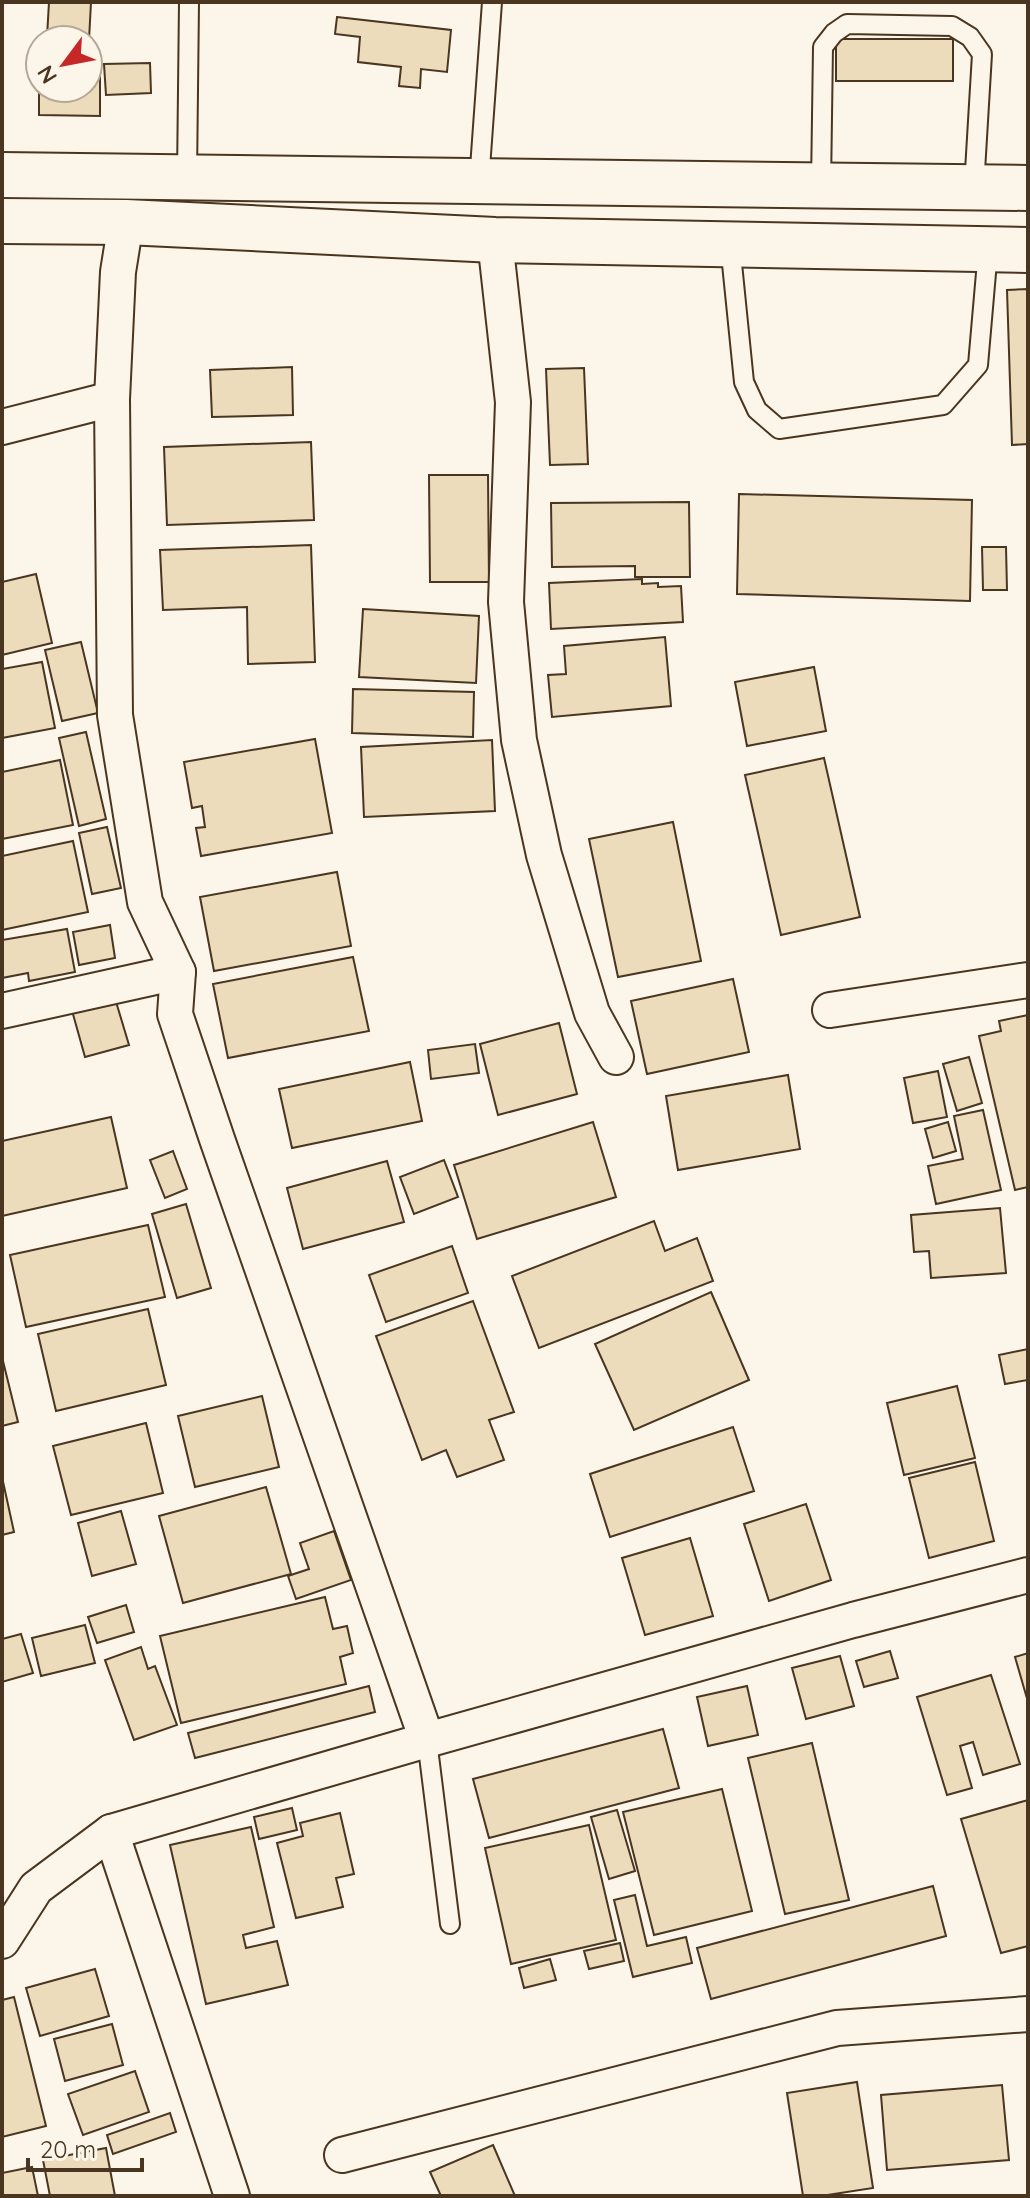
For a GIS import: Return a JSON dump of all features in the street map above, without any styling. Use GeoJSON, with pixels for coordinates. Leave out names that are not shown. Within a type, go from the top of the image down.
{"type":"FeatureCollection","features":[{"type":"Feature","properties":{"kind":"main road"},"geometry":{"type":"LineString","coordinates":[[2,175],[1028,188]]}},
{"type":"Feature","properties":{"kind":"main road"},"geometry":{"type":"LineString","coordinates":[[2,221],[126,222],[495,240],[1008,250]]}},
{"type":"Feature","properties":{"kind":"street"},"geometry":{"type":"LineString","coordinates":[[126,222],[118,272],[112,399],[115,715],[145,902],[178,972],[175,1014],[427,1740]]}},
{"type":"Feature","properties":{"kind":"street"},"geometry":{"type":"LineString","coordinates":[[495,240],[513,402],[506,602],[519,740],[544,855],[592,1013],[616,1057]]}},
{"type":"Feature","properties":{"kind":"street"},"geometry":{"type":"LineString","coordinates":[[2,427],[112,399]]}},
{"type":"Feature","properties":{"kind":"street"},"geometry":{"type":"LineString","coordinates":[[2,1011],[178,972]]}},
{"type":"Feature","properties":{"kind":"street"},"geometry":{"type":"LineString","coordinates":[[830,1010],[1028,980]]}},
{"type":"Feature","properties":{"kind":"street"},"geometry":{"type":"LineString","coordinates":[[3,1940],[36,1888],[111,1832],[853,1620],[1028,1575]]}},
{"type":"Feature","properties":{"kind":"street"},"geometry":{"type":"LineString","coordinates":[[111,1832],[232,2196]]}},
{"type":"Feature","properties":{"kind":"street"},"geometry":{"type":"LineString","coordinates":[[342,2155],[837,2028],[1028,2014]]}},
{"type":"Feature","properties":{"kind":"lane"},"geometry":{"type":"LineString","coordinates":[[187,177],[189,2]]}},
{"type":"Feature","properties":{"kind":"lane"},"geometry":{"type":"LineString","coordinates":[[479,182],[492,2]]}},
{"type":"Feature","properties":{"kind":"lane"},"geometry":{"type":"LineString","coordinates":[[821,187],[823,47],[834,33],[847,24],[952,26],[970,37],[982,54],[974,188]]}},
{"type":"Feature","properties":{"kind":"lane"},"geometry":{"type":"LineString","coordinates":[[730,244],[744,382],[757,410],[779,429],[943,405],[978,365],[1008,250]]}},
{"type":"Feature","properties":{"kind":"lane"},"geometry":{"type":"LineString","coordinates":[[427,1740],[450,1924]]}},
{"type":"Feature","properties":{"kind":"building"},"geometry":{"type":"Polygon","coordinates":[[[49,2],[91,2],[90,24],[48,24],[49,2]]]}},
{"type":"Feature","properties":{"kind":"building"},"geometry":{"type":"Polygon","coordinates":[[[337,17],[451,30],[447,72],[421,69],[420,88],[399,86],[401,67],[358,62],[360,37],[335,34],[337,17]]]}},
{"type":"Feature","properties":{"kind":"building"},"geometry":{"type":"Polygon","coordinates":[[[836,39],[953,39],[953,81],[836,81],[836,39]]]}},
{"type":"Feature","properties":{"kind":"building"},"geometry":{"type":"Polygon","coordinates":[[[150,63],[151,93],[106,95],[104,64],[150,63]]]}},
{"type":"Feature","properties":{"kind":"building"},"geometry":{"type":"Polygon","coordinates":[[[39,104],[100,104],[100,116],[39,115],[39,104]]]}},
{"type":"Feature","properties":{"kind":"building"},"geometry":{"type":"Polygon","coordinates":[[[1028,289],[1028,444],[1012,445],[1007,290],[1028,289]]]}},
{"type":"Feature","properties":{"kind":"building"},"geometry":{"type":"Polygon","coordinates":[[[292,367],[293,415],[212,417],[210,370],[292,367]]]}},
{"type":"Feature","properties":{"kind":"building"},"geometry":{"type":"Polygon","coordinates":[[[584,368],[588,464],[550,465],[546,369],[584,368]]]}},
{"type":"Feature","properties":{"kind":"building"},"geometry":{"type":"Polygon","coordinates":[[[311,442],[314,520],[167,525],[164,447],[311,442]]]}},
{"type":"Feature","properties":{"kind":"building"},"geometry":{"type":"Polygon","coordinates":[[[429,475],[488,475],[489,582],[430,582],[429,475]]]}},
{"type":"Feature","properties":{"kind":"building"},"geometry":{"type":"Polygon","coordinates":[[[739,494],[972,500],[970,601],[737,594],[739,494]]]}},
{"type":"Feature","properties":{"kind":"building"},"geometry":{"type":"Polygon","coordinates":[[[689,502],[690,577],[635,577],[635,566],[552,567],[551,503],[689,502]]]}},
{"type":"Feature","properties":{"kind":"building"},"geometry":{"type":"Polygon","coordinates":[[[311,545],[315,662],[248,664],[247,607],[163,610],[160,550],[311,545]]]}},
{"type":"Feature","properties":{"kind":"building"},"geometry":{"type":"Polygon","coordinates":[[[982,547],[1006,547],[1007,590],[983,590],[982,547]]]}},
{"type":"Feature","properties":{"kind":"building"},"geometry":{"type":"Polygon","coordinates":[[[36,574],[52,643],[2,655],[2,582],[36,574]]]}},
{"type":"Feature","properties":{"kind":"building"},"geometry":{"type":"Polygon","coordinates":[[[642,579],[642,584],[658,583],[658,587],[681,586],[683,622],[551,629],[549,583],[642,579]]]}},
{"type":"Feature","properties":{"kind":"building"},"geometry":{"type":"Polygon","coordinates":[[[363,609],[479,616],[476,683],[359,677],[363,609]]]}},
{"type":"Feature","properties":{"kind":"building"},"geometry":{"type":"Polygon","coordinates":[[[665,637],[671,706],[552,717],[548,675],[566,674],[564,646],[665,637]]]}},
{"type":"Feature","properties":{"kind":"building"},"geometry":{"type":"Polygon","coordinates":[[[81,642],[98,713],[62,721],[45,650],[81,642]]]}},
{"type":"Feature","properties":{"kind":"building"},"geometry":{"type":"Polygon","coordinates":[[[42,662],[55,728],[2,738],[2,669],[42,662]]]}},
{"type":"Feature","properties":{"kind":"building"},"geometry":{"type":"Polygon","coordinates":[[[814,667],[826,731],[747,746],[735,682],[814,667]]]}},
{"type":"Feature","properties":{"kind":"building"},"geometry":{"type":"Polygon","coordinates":[[[353,689],[474,692],[473,737],[352,733],[353,689]]]}},
{"type":"Feature","properties":{"kind":"building"},"geometry":{"type":"Polygon","coordinates":[[[86,732],[106,819],[79,826],[59,738],[86,732]]]}},
{"type":"Feature","properties":{"kind":"building"},"geometry":{"type":"Polygon","coordinates":[[[315,739],[332,833],[201,856],[196,828],[205,827],[202,806],[192,808],[184,762],[315,739]]]}},
{"type":"Feature","properties":{"kind":"building"},"geometry":{"type":"Polygon","coordinates":[[[492,740],[495,811],[364,817],[361,747],[492,740]]]}},
{"type":"Feature","properties":{"kind":"building"},"geometry":{"type":"Polygon","coordinates":[[[824,758],[860,917],[781,935],[745,775],[824,758]]]}},
{"type":"Feature","properties":{"kind":"building"},"geometry":{"type":"Polygon","coordinates":[[[60,760],[73,825],[2,839],[2,772],[60,760]]]}},
{"type":"Feature","properties":{"kind":"building"},"geometry":{"type":"Polygon","coordinates":[[[673,822],[701,961],[618,977],[589,839],[673,822]]]}},
{"type":"Feature","properties":{"kind":"building"},"geometry":{"type":"Polygon","coordinates":[[[107,827],[121,888],[92,894],[79,833],[107,827]]]}},
{"type":"Feature","properties":{"kind":"building"},"geometry":{"type":"Polygon","coordinates":[[[73,841],[88,912],[2,930],[2,856],[73,841]]]}},
{"type":"Feature","properties":{"kind":"building"},"geometry":{"type":"Polygon","coordinates":[[[337,872],[351,946],[214,971],[200,897],[337,872]]]}},
{"type":"Feature","properties":{"kind":"building"},"geometry":{"type":"Polygon","coordinates":[[[110,925],[115,958],[79,965],[73,932],[110,925]]]}},
{"type":"Feature","properties":{"kind":"building"},"geometry":{"type":"Polygon","coordinates":[[[67,929],[75,972],[29,981],[28,973],[2,978],[2,940],[67,929]]]}},
{"type":"Feature","properties":{"kind":"building"},"geometry":{"type":"Polygon","coordinates":[[[353,957],[369,1031],[228,1058],[213,984],[353,957]]]}},
{"type":"Feature","properties":{"kind":"building"},"geometry":{"type":"Polygon","coordinates":[[[733,979],[749,1052],[647,1074],[631,1001],[733,979]]]}},
{"type":"Feature","properties":{"kind":"building"},"geometry":{"type":"Polygon","coordinates":[[[114,995],[129,1045],[85,1057],[71,1007],[114,995]]]}},
{"type":"Feature","properties":{"kind":"building"},"geometry":{"type":"Polygon","coordinates":[[[1028,1015],[1028,1187],[1015,1190],[979,1036],[1001,1031],[999,1021],[1028,1015]]]}},
{"type":"Feature","properties":{"kind":"building"},"geometry":{"type":"Polygon","coordinates":[[[559,1023],[577,1094],[498,1115],[480,1044],[559,1023]]]}},
{"type":"Feature","properties":{"kind":"building"},"geometry":{"type":"Polygon","coordinates":[[[475,1044],[479,1073],[431,1079],[428,1050],[475,1044]]]}},
{"type":"Feature","properties":{"kind":"building"},"geometry":{"type":"Polygon","coordinates":[[[969,1057],[982,1103],[957,1111],[943,1064],[969,1057]]]}},
{"type":"Feature","properties":{"kind":"building"},"geometry":{"type":"Polygon","coordinates":[[[410,1062],[422,1121],[292,1148],[279,1089],[410,1062]]]}},
{"type":"Feature","properties":{"kind":"building"},"geometry":{"type":"Polygon","coordinates":[[[938,1071],[947,1117],[913,1123],[904,1078],[938,1071]]]}},
{"type":"Feature","properties":{"kind":"building"},"geometry":{"type":"Polygon","coordinates":[[[788,1075],[800,1149],[678,1170],[666,1096],[788,1075]]]}},
{"type":"Feature","properties":{"kind":"building"},"geometry":{"type":"Polygon","coordinates":[[[983,1110],[1001,1190],[936,1204],[928,1166],[963,1159],[954,1116],[983,1110]]]}},
{"type":"Feature","properties":{"kind":"building"},"geometry":{"type":"Polygon","coordinates":[[[111,1117],[127,1188],[2,1216],[2,1141],[111,1117]]]}},
{"type":"Feature","properties":{"kind":"building"},"geometry":{"type":"Polygon","coordinates":[[[593,1122],[616,1197],[477,1239],[454,1165],[593,1122]]]}},
{"type":"Feature","properties":{"kind":"building"},"geometry":{"type":"Polygon","coordinates":[[[948,1122],[956,1151],[933,1158],[925,1129],[948,1122]]]}},
{"type":"Feature","properties":{"kind":"building"},"geometry":{"type":"Polygon","coordinates":[[[173,1151],[187,1189],[165,1198],[150,1160],[173,1151]]]}},
{"type":"Feature","properties":{"kind":"building"},"geometry":{"type":"Polygon","coordinates":[[[444,1160],[458,1197],[414,1214],[400,1177],[444,1160]]]}},
{"type":"Feature","properties":{"kind":"building"},"geometry":{"type":"Polygon","coordinates":[[[387,1161],[404,1222],[303,1249],[287,1188],[387,1161]]]}},
{"type":"Feature","properties":{"kind":"building"},"geometry":{"type":"Polygon","coordinates":[[[186,1204],[211,1288],[177,1298],[152,1214],[186,1204]]]}},
{"type":"Feature","properties":{"kind":"building"},"geometry":{"type":"Polygon","coordinates":[[[1000,1208],[1006,1273],[931,1278],[929,1251],[914,1252],[911,1215],[1000,1208]]]}},
{"type":"Feature","properties":{"kind":"building"},"geometry":{"type":"Polygon","coordinates":[[[654,1221],[665,1251],[697,1238],[713,1281],[539,1348],[512,1276],[654,1221]]]}},
{"type":"Feature","properties":{"kind":"building"},"geometry":{"type":"Polygon","coordinates":[[[148,1225],[165,1297],[26,1327],[10,1255],[148,1225]]]}},
{"type":"Feature","properties":{"kind":"building"},"geometry":{"type":"Polygon","coordinates":[[[452,1246],[468,1293],[386,1322],[369,1275],[452,1246]]]}},
{"type":"Feature","properties":{"kind":"building"},"geometry":{"type":"Polygon","coordinates":[[[711,1292],[749,1380],[634,1430],[595,1344],[711,1292]]]}},
{"type":"Feature","properties":{"kind":"building"},"geometry":{"type":"Polygon","coordinates":[[[473,1301],[514,1412],[489,1420],[504,1460],[457,1477],[446,1450],[422,1460],[376,1336],[473,1301]]]}},
{"type":"Feature","properties":{"kind":"building"},"geometry":{"type":"Polygon","coordinates":[[[148,1309],[166,1385],[56,1411],[38,1334],[148,1309]]]}},
{"type":"Feature","properties":{"kind":"building"},"geometry":{"type":"Polygon","coordinates":[[[1028,1349],[1028,1380],[1005,1384],[999,1355],[1028,1349]]]}},
{"type":"Feature","properties":{"kind":"building"},"geometry":{"type":"Polygon","coordinates":[[[2,1357],[18,1422],[2,1426],[2,1357]]]}},
{"type":"Feature","properties":{"kind":"building"},"geometry":{"type":"Polygon","coordinates":[[[957,1386],[975,1458],[904,1475],[887,1403],[957,1386]]]}},
{"type":"Feature","properties":{"kind":"building"},"geometry":{"type":"Polygon","coordinates":[[[262,1396],[279,1467],[195,1487],[178,1416],[262,1396]]]}},
{"type":"Feature","properties":{"kind":"building"},"geometry":{"type":"Polygon","coordinates":[[[146,1423],[163,1493],[71,1515],[53,1446],[146,1423]]]}},
{"type":"Feature","properties":{"kind":"building"},"geometry":{"type":"Polygon","coordinates":[[[733,1427],[754,1491],[610,1537],[590,1474],[733,1427]]]}},
{"type":"Feature","properties":{"kind":"building"},"geometry":{"type":"Polygon","coordinates":[[[975,1462],[994,1541],[929,1558],[909,1478],[975,1462]]]}},
{"type":"Feature","properties":{"kind":"building"},"geometry":{"type":"Polygon","coordinates":[[[2,1477],[14,1532],[2,1535],[2,1477]]]}},
{"type":"Feature","properties":{"kind":"building"},"geometry":{"type":"Polygon","coordinates":[[[266,1487],[291,1574],[183,1603],[159,1516],[266,1487]]]}},
{"type":"Feature","properties":{"kind":"building"},"geometry":{"type":"Polygon","coordinates":[[[806,1504],[831,1580],[769,1601],[744,1524],[806,1504]]]}},
{"type":"Feature","properties":{"kind":"building"},"geometry":{"type":"Polygon","coordinates":[[[121,1511],[136,1564],[92,1576],[78,1523],[121,1511]]]}},
{"type":"Feature","properties":{"kind":"building"},"geometry":{"type":"Polygon","coordinates":[[[334,1531],[351,1580],[296,1599],[288,1576],[309,1569],[300,1543],[334,1531]]]}},
{"type":"Feature","properties":{"kind":"building"},"geometry":{"type":"Polygon","coordinates":[[[690,1538],[713,1616],[645,1635],[622,1558],[690,1538]]]}},
{"type":"Feature","properties":{"kind":"building"},"geometry":{"type":"Polygon","coordinates":[[[325,1597],[333,1629],[347,1626],[353,1653],[340,1657],[346,1684],[181,1723],[160,1636],[325,1597]]]}},
{"type":"Feature","properties":{"kind":"building"},"geometry":{"type":"Polygon","coordinates":[[[126,1605],[134,1632],[97,1643],[88,1617],[126,1605]]]}},
{"type":"Feature","properties":{"kind":"building"},"geometry":{"type":"Polygon","coordinates":[[[85,1625],[95,1663],[41,1676],[32,1638],[85,1625]]]}},
{"type":"Feature","properties":{"kind":"building"},"geometry":{"type":"Polygon","coordinates":[[[21,1634],[33,1673],[2,1682],[2,1639],[21,1634]]]}},
{"type":"Feature","properties":{"kind":"building"},"geometry":{"type":"Polygon","coordinates":[[[141,1647],[148,1669],[155,1666],[177,1725],[134,1740],[105,1660],[141,1647]]]}},
{"type":"Feature","properties":{"kind":"building"},"geometry":{"type":"Polygon","coordinates":[[[890,1651],[898,1678],[864,1687],[856,1661],[890,1651]]]}},
{"type":"Feature","properties":{"kind":"building"},"geometry":{"type":"Polygon","coordinates":[[[1028,1653],[1028,1702],[1015,1657],[1028,1653]]]}},
{"type":"Feature","properties":{"kind":"building"},"geometry":{"type":"Polygon","coordinates":[[[840,1656],[854,1706],[806,1719],[792,1668],[840,1656]]]}},
{"type":"Feature","properties":{"kind":"building"},"geometry":{"type":"Polygon","coordinates":[[[991,1675],[1020,1764],[983,1775],[973,1742],[960,1746],[972,1788],[947,1795],[917,1697],[991,1675]]]}},
{"type":"Feature","properties":{"kind":"building"},"geometry":{"type":"Polygon","coordinates":[[[369,1686],[375,1712],[195,1758],[188,1733],[369,1686]]]}},
{"type":"Feature","properties":{"kind":"building"},"geometry":{"type":"Polygon","coordinates":[[[747,1686],[758,1735],[708,1746],[697,1697],[747,1686]]]}},
{"type":"Feature","properties":{"kind":"building"},"geometry":{"type":"Polygon","coordinates":[[[663,1729],[679,1788],[489,1838],[473,1779],[663,1729]]]}},
{"type":"Feature","properties":{"kind":"building"},"geometry":{"type":"Polygon","coordinates":[[[812,1743],[849,1900],[785,1914],[748,1758],[812,1743]]]}},
{"type":"Feature","properties":{"kind":"building"},"geometry":{"type":"Polygon","coordinates":[[[722,1789],[752,1911],[654,1935],[623,1812],[722,1789]]]}},
{"type":"Feature","properties":{"kind":"building"},"geometry":{"type":"Polygon","coordinates":[[[1028,1800],[1028,1946],[1001,1953],[961,1819],[1028,1800]]]}},
{"type":"Feature","properties":{"kind":"building"},"geometry":{"type":"Polygon","coordinates":[[[292,1808],[297,1830],[259,1839],[254,1817],[292,1808]]]}},
{"type":"Feature","properties":{"kind":"building"},"geometry":{"type":"Polygon","coordinates":[[[617,1810],[635,1871],[609,1879],[591,1817],[617,1810]]]}},
{"type":"Feature","properties":{"kind":"building"},"geometry":{"type":"Polygon","coordinates":[[[340,1813],[354,1874],[336,1878],[343,1907],[296,1918],[277,1843],[303,1836],[300,1823],[340,1813]]]}},
{"type":"Feature","properties":{"kind":"building"},"geometry":{"type":"Polygon","coordinates":[[[589,1825],[616,1940],[511,1964],[485,1848],[589,1825]]]}},
{"type":"Feature","properties":{"kind":"building"},"geometry":{"type":"Polygon","coordinates":[[[251,1827],[274,1927],[243,1935],[246,1948],[277,1941],[288,1985],[206,2004],[170,1845],[251,1827]]]}},
{"type":"Feature","properties":{"kind":"building"},"geometry":{"type":"Polygon","coordinates":[[[933,1886],[946,1936],[711,1999],[697,1948],[933,1886]]]}},
{"type":"Feature","properties":{"kind":"building"},"geometry":{"type":"Polygon","coordinates":[[[635,1895],[647,1946],[686,1937],[692,1963],[633,1977],[614,1900],[635,1895]]]}},
{"type":"Feature","properties":{"kind":"building"},"geometry":{"type":"Polygon","coordinates":[[[620,1943],[624,1961],[589,1969],[584,1951],[620,1943]]]}},
{"type":"Feature","properties":{"kind":"building"},"geometry":{"type":"Polygon","coordinates":[[[550,1959],[556,1980],[524,1988],[519,1968],[550,1959]]]}},
{"type":"Feature","properties":{"kind":"building"},"geometry":{"type":"Polygon","coordinates":[[[95,1969],[109,2016],[40,2036],[26,1988],[95,1969]]]}},
{"type":"Feature","properties":{"kind":"building"},"geometry":{"type":"Polygon","coordinates":[[[14,1997],[46,2126],[2,2137],[2,2000],[14,1997]]]}},
{"type":"Feature","properties":{"kind":"building"},"geometry":{"type":"Polygon","coordinates":[[[112,2024],[123,2065],[65,2081],[54,2039],[112,2024]]]}},
{"type":"Feature","properties":{"kind":"building"},"geometry":{"type":"Polygon","coordinates":[[[135,2071],[149,2112],[83,2135],[68,2094],[135,2071]]]}},
{"type":"Feature","properties":{"kind":"building"},"geometry":{"type":"Polygon","coordinates":[[[857,2082],[873,2188],[803,2196],[787,2093],[857,2082]]]}},
{"type":"Feature","properties":{"kind":"building"},"geometry":{"type":"Polygon","coordinates":[[[1002,2085],[1009,2160],[887,2170],[881,2095],[1002,2085]]]}},
{"type":"Feature","properties":{"kind":"building"},"geometry":{"type":"Polygon","coordinates":[[[170,2113],[176,2132],[113,2154],[107,2135],[170,2113]]]}},
{"type":"Feature","properties":{"kind":"building"},"geometry":{"type":"Polygon","coordinates":[[[493,2145],[515,2196],[441,2196],[430,2172],[493,2145]]]}},
{"type":"Feature","properties":{"kind":"building"},"geometry":{"type":"Polygon","coordinates":[[[106,2148],[115,2196],[50,2196],[43,2160],[106,2148]]]}},
{"type":"Feature","properties":{"kind":"building"},"geometry":{"type":"Polygon","coordinates":[[[32,2167],[38,2196],[2,2196],[2,2173],[32,2167]]]}}]}
